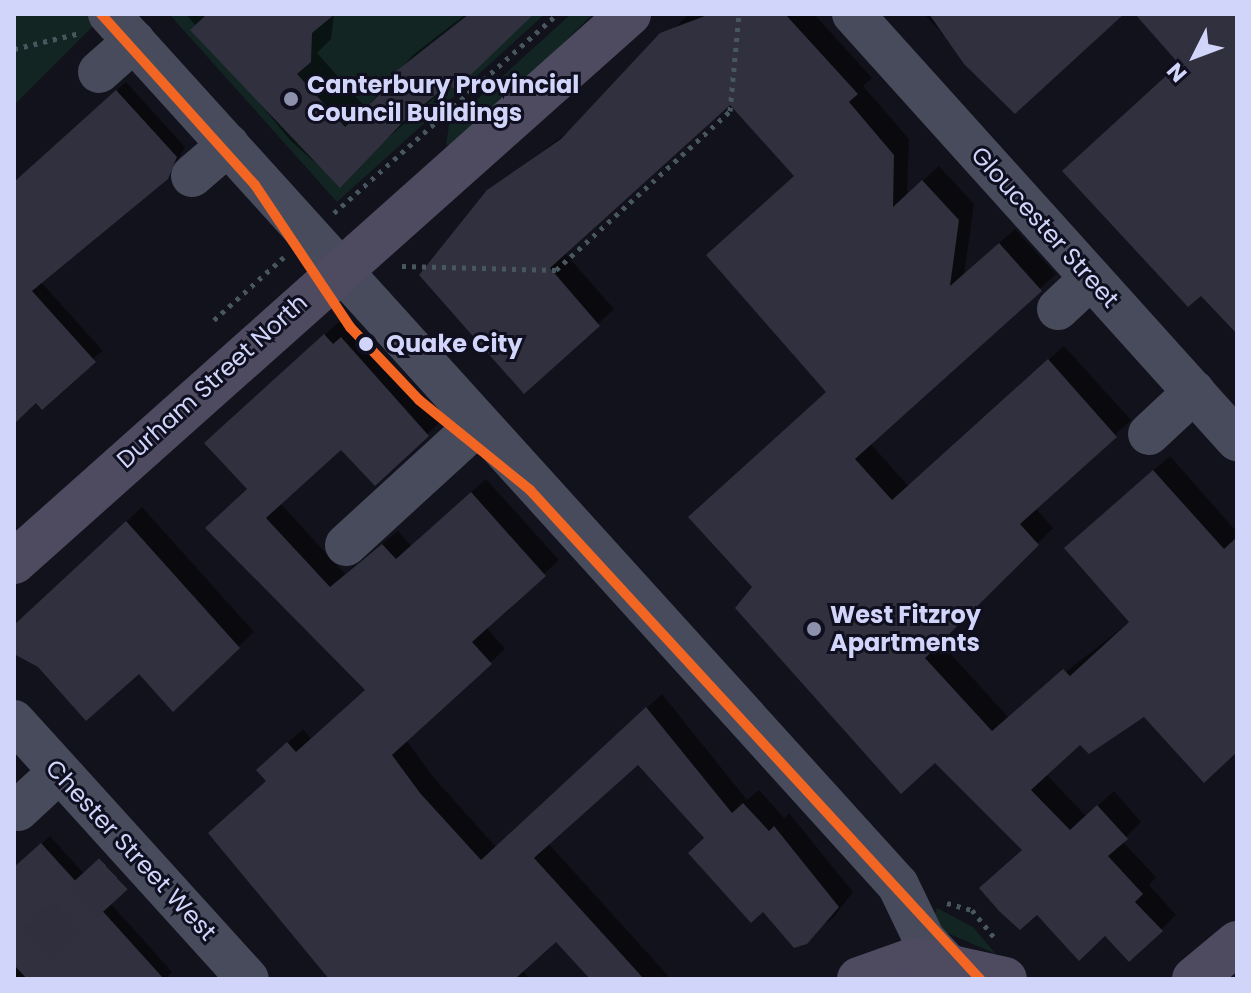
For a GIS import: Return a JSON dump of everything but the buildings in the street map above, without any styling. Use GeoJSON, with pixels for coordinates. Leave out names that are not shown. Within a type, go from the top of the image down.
{"type":"FeatureCollection","features":[{"type":"Feature","properties":{"kind":"main road","name":"Durham Street North"},"geometry":{"type":"LineString","coordinates":[[14,562],[338,267],[473,157],[629,14]]}},
{"type":"Feature","properties":{"kind":"main road"},"geometry":{"type":"LineString","coordinates":[[1196,978],[1237,943]]}},
{"type":"Feature","properties":{"kind":"main road"},"geometry":{"type":"LineString","coordinates":[[859,979],[904,959],[1005,979]]}},
{"type":"Feature","properties":{"kind":"street","name":"Gloucester Street"},"geometry":{"type":"LineString","coordinates":[[853,14],[1237,440]]}},
{"type":"Feature","properties":{"kind":"street"},"geometry":{"type":"LineString","coordinates":[[99,72],[109,29]]}},
{"type":"Feature","properties":{"kind":"street"},"geometry":{"type":"LineString","coordinates":[[109,29],[228,145],[898,885],[918,930],[952,970]]}},
{"type":"Feature","properties":{"kind":"street"},"geometry":{"type":"LineString","coordinates":[[192,176],[228,145]]}},
{"type":"Feature","properties":{"kind":"street"},"geometry":{"type":"LineString","coordinates":[[1058,309],[1091,278]]}},
{"type":"Feature","properties":{"kind":"street"},"geometry":{"type":"LineString","coordinates":[[1149,434],[1194,392]]}},
{"type":"Feature","properties":{"kind":"street"},"geometry":{"type":"LineString","coordinates":[[346,545],[479,423]]}},
{"type":"Feature","properties":{"kind":"street","name":"Chester Street West"},"geometry":{"type":"LineString","coordinates":[[14,721],[241,977]]}},
{"type":"Feature","properties":{"kind":"street"},"geometry":{"type":"LineString","coordinates":[[18,810],[59,772]]}},
{"type":"Feature","properties":{"kind":"path"},"geometry":{"type":"LineString","coordinates":[[338,210],[557,14]]}},
{"type":"Feature","properties":{"kind":"path"},"geometry":{"type":"LineString","coordinates":[[393,266],[556,270],[730,111],[739,14]]}},
{"type":"Feature","properties":{"kind":"path"},"geometry":{"type":"LineString","coordinates":[[14,49],[109,29]]}},
{"type":"Feature","properties":{"kind":"path"},"geometry":{"type":"LineString","coordinates":[[330,201],[349,216]]}},
{"type":"Feature","properties":{"kind":"path"},"geometry":{"type":"LineString","coordinates":[[214,320],[287,254]]}},
{"type":"Feature","properties":{"kind":"path"},"geometry":{"type":"LineString","coordinates":[[269,269],[280,281]]}},
{"type":"Feature","properties":{"kind":"green space"},"geometry":{"type":"Polygon","coordinates":[[[14,14],[105,14],[14,105],[14,14]]]}},
{"type":"Feature","properties":{"kind":"green space"},"geometry":{"type":"Polygon","coordinates":[[[169,14],[545,14],[337,202],[169,14]]]}},
{"type":"Feature","properties":{"kind":"green space"},"geometry":{"type":"Polygon","coordinates":[[[571,14],[593,14],[463,141],[446,145],[449,125],[571,14]]]}},
{"type":"Feature","properties":{"kind":"green space"},"geometry":{"type":"Polygon","coordinates":[[[937,908],[973,927],[996,954],[945,932],[932,920],[937,908]]]}},
{"type":"Feature","properties":{"kind":"tunnel"},"geometry":{"type":"LineString","coordinates":[[36,945],[135,854]]}},
{"type":"Feature","properties":{"kind":"transit line"},"geometry":{"type":"LineString","coordinates":[[101,14],[255,185],[350,327],[419,400],[530,490],[980,979]]}},
{"type":"Feature","properties":{"kind":"place","name":"Canterbury Provincial Council Buildings"},"geometry":{"type":"Point","coordinates":[291,99]}},
{"type":"Feature","properties":{"kind":"place","name":"Quake City"},"geometry":{"type":"Point","coordinates":[366,344]}},
{"type":"Feature","properties":{"kind":"place","name":"West Fitzroy Apartments"},"geometry":{"type":"Point","coordinates":[814,629]}}]}
